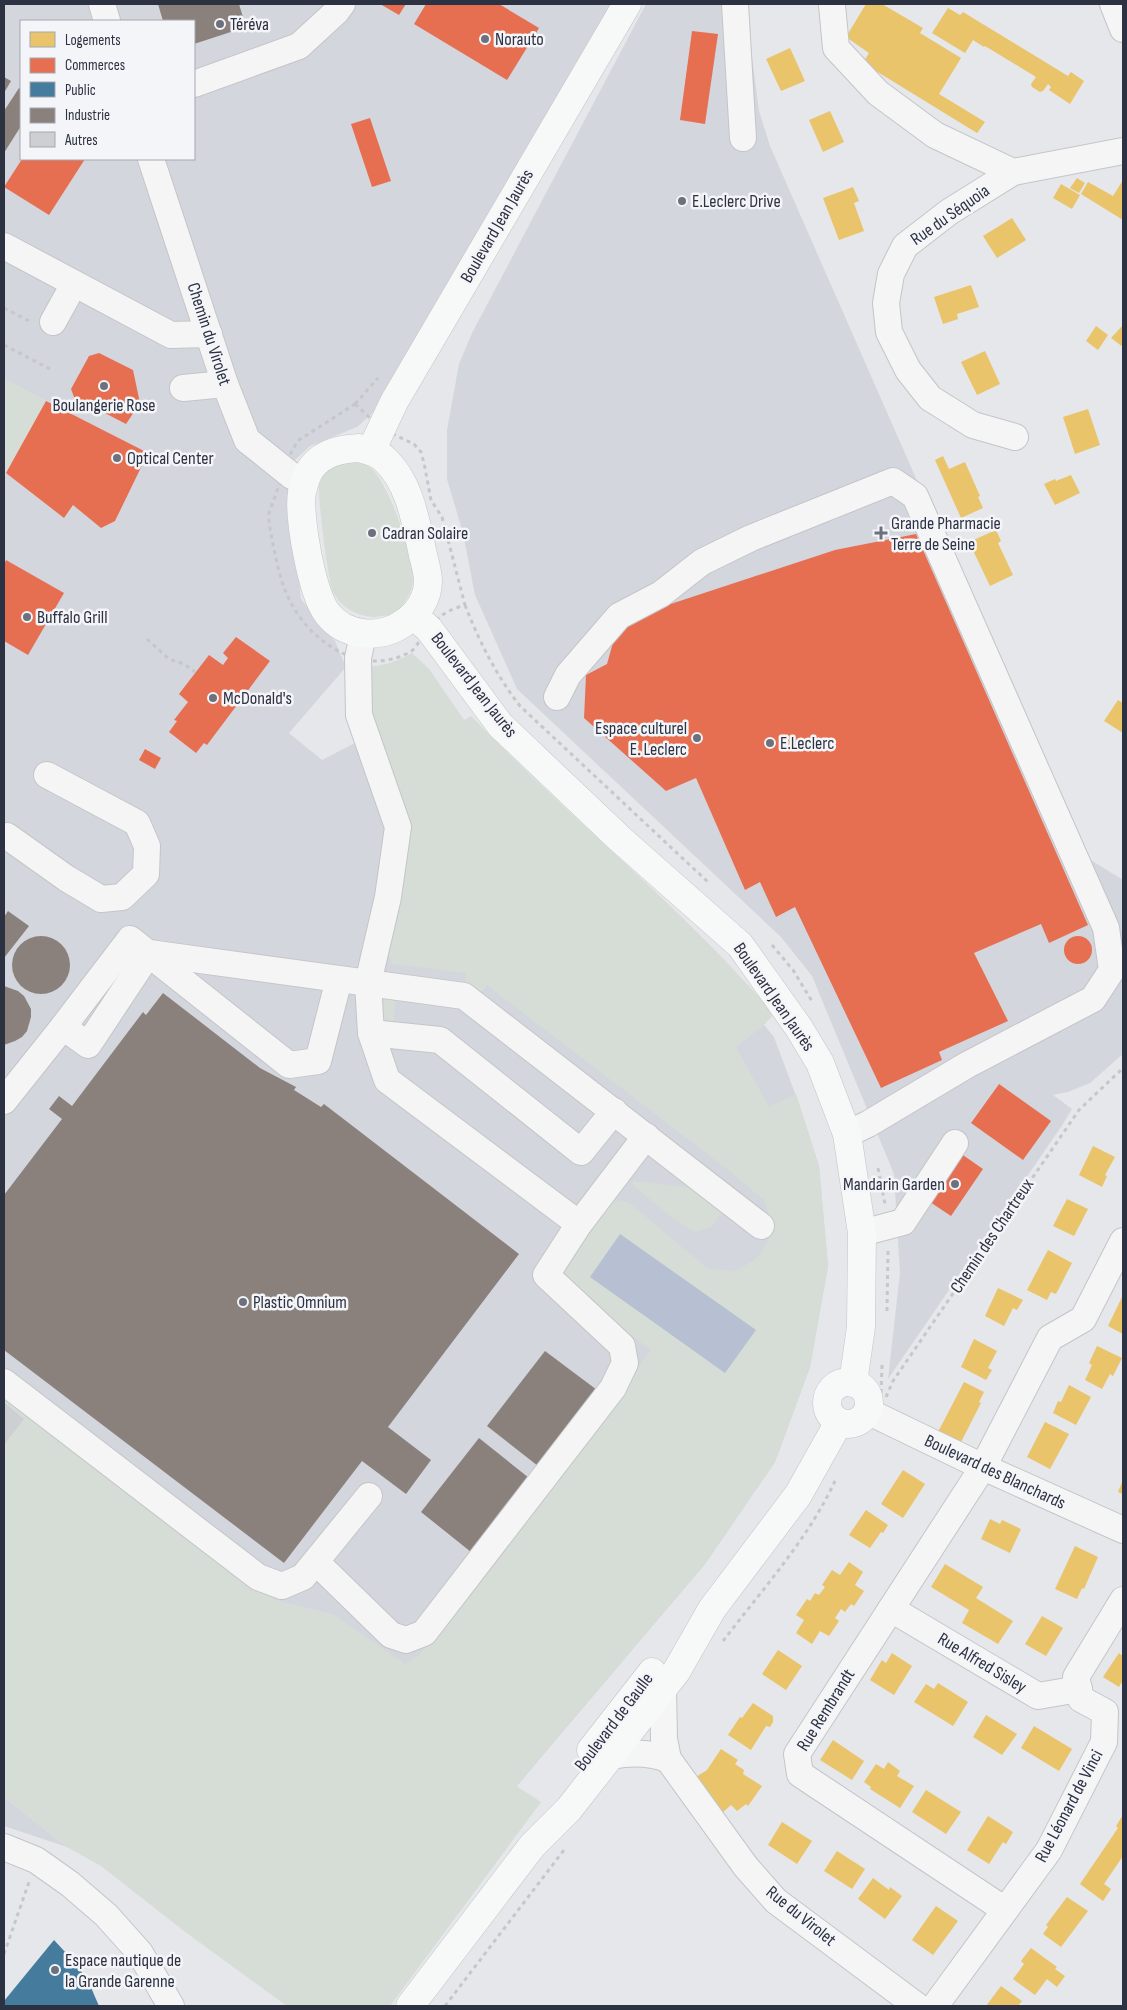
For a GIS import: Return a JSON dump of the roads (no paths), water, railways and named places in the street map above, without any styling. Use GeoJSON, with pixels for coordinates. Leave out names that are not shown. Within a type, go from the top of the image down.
{"type":"FeatureCollection","features":[{"type":"Feature","properties":{"kind":"main road","name":"Boulevard Jean Jaurès"},"geometry":{"type":"LineString","coordinates":[[371,451],[399,394],[627,4]]}},
{"type":"Feature","properties":{"kind":"main road"},"geometry":{"type":"LineString","coordinates":[[359,448],[371,451],[382,457],[399,477],[407,495],[419,535],[428,580],[422,604],[414,616],[388,632],[363,634],[338,623],[327,613],[317,596],[308,555],[302,493],[311,468],[320,458],[339,449],[359,448]]}},
{"type":"Feature","properties":{"kind":"main road","name":"Boulevard Jean Jaurès"},"geometry":{"type":"LineString","coordinates":[[414,616],[429,629],[500,725],[620,839],[740,945],[799,1028],[820,1063],[848,1134],[862,1232],[861,1327],[853,1383]]}},
{"type":"Feature","properties":{"kind":"main road"},"geometry":{"type":"LineString","coordinates":[[853,1383],[859,1386],[868,1397],[872,1414],[852,1424],[839,1422],[829,1413],[827,1407],[829,1393],[839,1384],[853,1383]]}},
{"type":"Feature","properties":{"kind":"main road","name":"Boulevard de Gaulle"},"geometry":{"type":"LineString","coordinates":[[410,2006],[532,1846],[569,1809],[676,1672],[712,1609],[798,1495],[839,1422]]}},
{"type":"Feature","properties":{"kind":"main road","name":"Boulevard de Gaulle"},"geometry":{"type":"LineString","coordinates":[[532,1846],[569,1781],[617,1716],[662,1659],[712,1609]]}},
{"type":"Feature","properties":{"kind":"street"},"geometry":{"type":"LineString","coordinates":[[102,4],[107,20]]}},
{"type":"Feature","properties":{"kind":"street"},"geometry":{"type":"LineString","coordinates":[[195,84],[299,46],[336,12],[342,4]]}},
{"type":"Feature","properties":{"kind":"street"},"geometry":{"type":"LineString","coordinates":[[735,4],[742,138]]}},
{"type":"Feature","properties":{"kind":"street"},"geometry":{"type":"LineString","coordinates":[[1113,4],[1123,29]]}},
{"type":"Feature","properties":{"kind":"street","name":"Rue du Séquoia"},"geometry":{"type":"LineString","coordinates":[[832,5],[836,48],[878,93],[936,135],[1013,172]]}},
{"type":"Feature","properties":{"kind":"street","name":"Rue du Séquoia"},"geometry":{"type":"LineString","coordinates":[[1015,437],[973,425],[930,398],[908,370],[889,332],[886,303],[891,274],[905,246],[949,212],[1013,172],[1123,152]]}},
{"type":"Feature","properties":{"kind":"street","name":"Chemin du Virolet"},"geometry":{"type":"LineString","coordinates":[[151,160],[225,384],[247,440],[292,476],[305,482]]}},
{"type":"Feature","properties":{"kind":"street"},"geometry":{"type":"LineString","coordinates":[[4,246],[171,335],[209,334]]}},
{"type":"Feature","properties":{"kind":"street"},"geometry":{"type":"LineString","coordinates":[[53,322],[74,284]]}},
{"type":"Feature","properties":{"kind":"street"},"geometry":{"type":"LineString","coordinates":[[182,388],[225,384]]}},
{"type":"Feature","properties":{"kind":"street"},"geometry":{"type":"LineString","coordinates":[[557,697],[568,674],[619,616],[661,594],[702,562],[751,538],[892,481],[915,496],[1106,928],[1112,970],[1093,999],[967,1065],[848,1134]]}},
{"type":"Feature","properties":{"kind":"street"},"geometry":{"type":"LineString","coordinates":[[363,634],[358,658],[359,715],[398,827],[388,897],[368,983],[371,1033],[387,1080],[579,1224]]}},
{"type":"Feature","properties":{"kind":"street"},"geometry":{"type":"LineString","coordinates":[[5,837],[101,899],[122,897],[146,874],[148,846],[137,823],[48,775]]}},
{"type":"Feature","properties":{"kind":"street"},"geometry":{"type":"LineString","coordinates":[[4,1101],[130,938],[289,1065],[318,1061],[339,979]]}},
{"type":"Feature","properties":{"kind":"street"},"geometry":{"type":"LineString","coordinates":[[149,953],[464,996],[761,1226]]}},
{"type":"Feature","properties":{"kind":"street"},"geometry":{"type":"LineString","coordinates":[[371,1033],[440,1040],[581,1152],[614,1111]]}},
{"type":"Feature","properties":{"kind":"street"},"geometry":{"type":"LineString","coordinates":[[316,1562],[392,1636],[406,1640],[424,1633],[614,1388],[625,1363],[622,1346],[546,1275],[579,1224],[646,1136]]}},
{"type":"Feature","properties":{"kind":"street"},"geometry":{"type":"LineString","coordinates":[[862,1232],[903,1222],[955,1142]]}},
{"type":"Feature","properties":{"kind":"street","name":"Rue Rembrandt"},"geometry":{"type":"LineString","coordinates":[[1005,1910],[800,1774],[797,1754],[983,1467],[1050,1338],[1083,1319],[1123,1240]]}},
{"type":"Feature","properties":{"kind":"street"},"geometry":{"type":"LineString","coordinates":[[4,1382],[258,1577],[282,1586],[303,1577],[370,1496]]}},
{"type":"Feature","properties":{"kind":"street","name":"Boulevard des Blanchards"},"geometry":{"type":"LineString","coordinates":[[872,1414],[983,1467],[1123,1530]]}},
{"type":"Feature","properties":{"kind":"street"},"geometry":{"type":"LineString","coordinates":[[1079,1688],[1076,1677],[1123,1600]]}},
{"type":"Feature","properties":{"kind":"street","name":"Rue Alfred Sisley"},"geometry":{"type":"LineString","coordinates":[[891,1609],[1038,1696],[1079,1688]]}},
{"type":"Feature","properties":{"kind":"street","name":"Rue Léonard de Vinci"},"geometry":{"type":"LineString","coordinates":[[935,2006],[1049,1850],[1104,1742],[1114,1718],[1082,1699],[1079,1688]]}},
{"type":"Feature","properties":{"kind":"street","name":"Rue du Virolet"},"geometry":{"type":"LineString","coordinates":[[662,1689],[664,1739],[668,1759],[746,1868],[776,1901],[917,2006]]}},
{"type":"Feature","properties":{"kind":"street"},"geometry":{"type":"LineString","coordinates":[[611,1756],[628,1752],[654,1754],[668,1759]]}},
{"type":"Feature","properties":{"kind":"street"},"geometry":{"type":"LineString","coordinates":[[4,1848],[36,1860],[70,1884],[106,1915],[140,1954],[171,2006]]}},
{"type":"Feature","properties":{"kind":"water"},"geometry":{"type":"Polygon","coordinates":[[[620,1234],[756,1330],[725,1373],[590,1277],[620,1234]]]}},
{"type":"Feature","properties":{"kind":"place","name":"Téréva"},"geometry":{"type":"Point","coordinates":[220,24]}},
{"type":"Feature","properties":{"kind":"place","name":"Norauto"},"geometry":{"type":"Point","coordinates":[485,39]}},
{"type":"Feature","properties":{"kind":"place","name":"E.Leclerc Drive"},"geometry":{"type":"Point","coordinates":[682,201]}},
{"type":"Feature","properties":{"kind":"place","name":"Boulangerie Rose"},"geometry":{"type":"Point","coordinates":[104,386]}},
{"type":"Feature","properties":{"kind":"place","name":"Optical Center"},"geometry":{"type":"Point","coordinates":[117,458]}},
{"type":"Feature","properties":{"kind":"place","name":"Cadran Solaire"},"geometry":{"type":"Point","coordinates":[372,533]}},
{"type":"Feature","properties":{"kind":"place","name":"Grande Pharmacie Terre de Seine"},"geometry":{"type":"Point","coordinates":[881,533]}},
{"type":"Feature","properties":{"kind":"place","name":"Buffalo Grill"},"geometry":{"type":"Point","coordinates":[27,617]}},
{"type":"Feature","properties":{"kind":"place","name":"McDonald's"},"geometry":{"type":"Point","coordinates":[213,698]}},
{"type":"Feature","properties":{"kind":"place","name":"Espace culturel E. Leclerc"},"geometry":{"type":"Point","coordinates":[697,738]}},
{"type":"Feature","properties":{"kind":"place","name":"E.Leclerc"},"geometry":{"type":"Point","coordinates":[770,743]}},
{"type":"Feature","properties":{"kind":"place","name":"Mandarin Garden"},"geometry":{"type":"Point","coordinates":[955,1184]}},
{"type":"Feature","properties":{"kind":"place","name":"Plastic Omnium"},"geometry":{"type":"Point","coordinates":[243,1302]}},
{"type":"Feature","properties":{"kind":"place","name":"Espace nautique de la Grande Garenne"},"geometry":{"type":"Point","coordinates":[55,1970]}}]}
